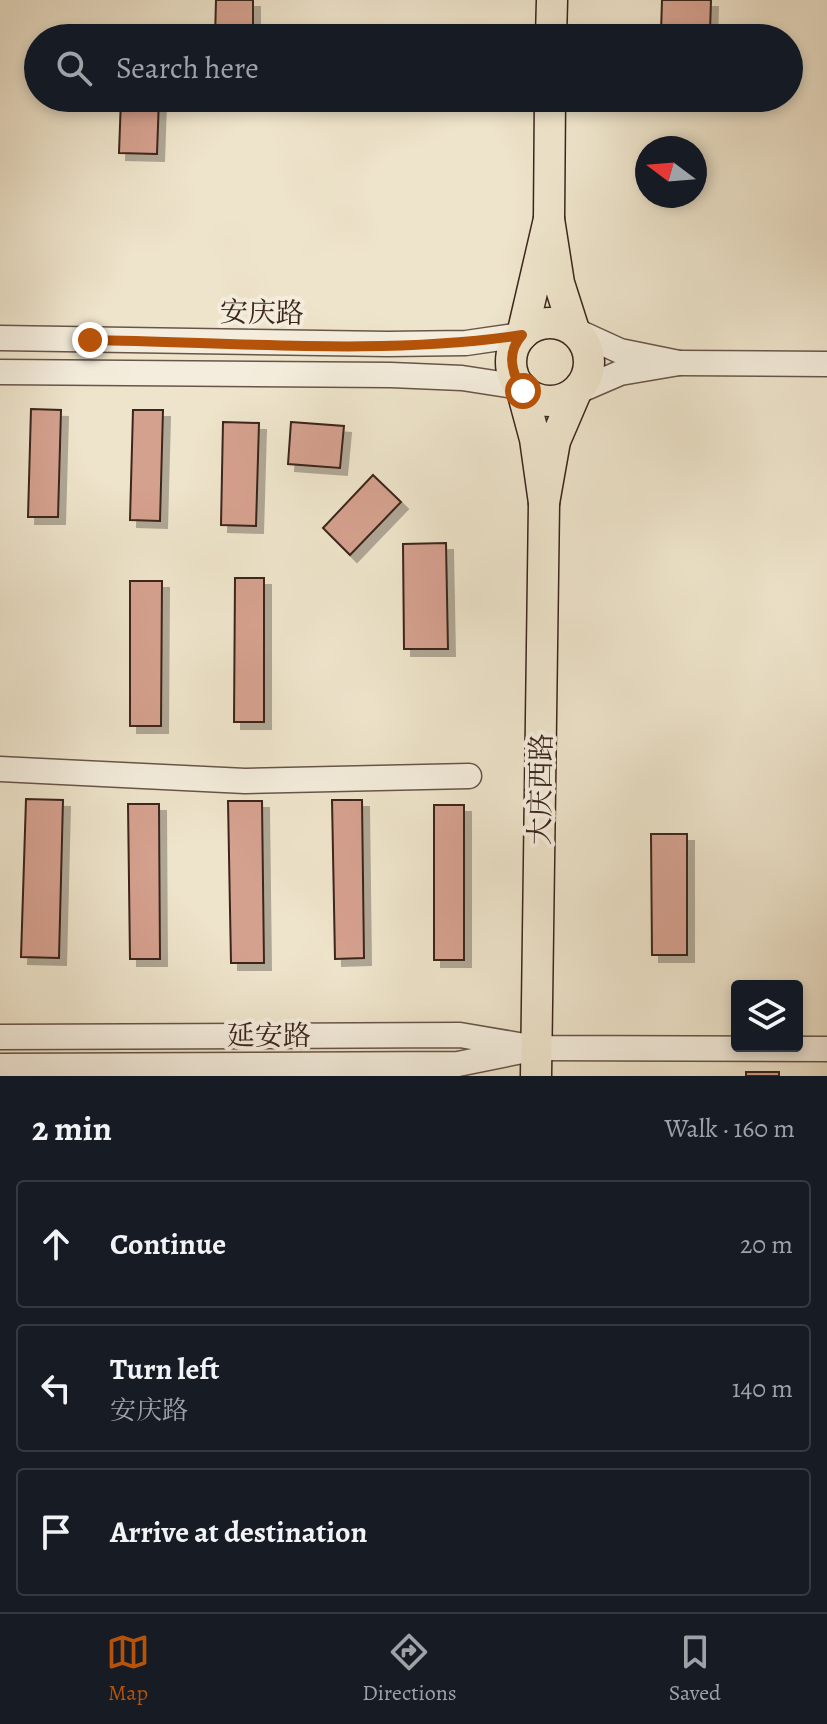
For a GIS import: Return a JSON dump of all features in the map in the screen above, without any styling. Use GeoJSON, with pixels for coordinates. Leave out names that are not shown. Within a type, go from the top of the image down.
{"type":"FeatureCollection","features":[{"type":"Feature","properties":{"kind":"main road"},"geometry":{"type":"LineString","coordinates":[[551,24],[552,0]]}},
{"type":"Feature","properties":{"kind":"main road"},"geometry":{"type":"LineString","coordinates":[[544,503],[555,441],[576,392],[588,375],[590,362],[588,350],[574,330],[559,283],[549,219],[550,112]]}},
{"type":"Feature","properties":{"kind":"main road"},"geometry":{"type":"LineString","coordinates":[[544,503],[535,439],[521,387],[511,367],[512,353],[522,335],[549,219]]}},
{"type":"Feature","properties":{"kind":"main road"},"geometry":{"type":"LineString","coordinates":[[522,335],[538,324],[551,322],[574,330]]}},
{"type":"Feature","properties":{"kind":"main road"},"geometry":{"type":"LineString","coordinates":[[521,387],[535,398],[548,401],[562,400],[576,392]]}},
{"type":"Feature","properties":{"kind":"main road","name":"大庆西路"},"geometry":{"type":"LineString","coordinates":[[536,1062],[544,503]]}},
{"type":"Feature","properties":{"kind":"street"},"geometry":{"type":"LineString","coordinates":[[574,330],[620,351],[679,363]]}},
{"type":"Feature","properties":{"kind":"street","name":"安庆路"},"geometry":{"type":"LineString","coordinates":[[0,338],[388,344],[466,343],[522,335]]}},
{"type":"Feature","properties":{"kind":"street"},"geometry":{"type":"LineString","coordinates":[[576,392],[620,373],[679,363],[827,364]]}},
{"type":"Feature","properties":{"kind":"street"},"geometry":{"type":"LineString","coordinates":[[0,372],[391,375],[462,378],[521,387]]}},
{"type":"Feature","properties":{"kind":"street"},"geometry":{"type":"LineString","coordinates":[[0,769],[245,781],[469,776]]}},
{"type":"Feature","properties":{"kind":"street","name":"延安路"},"geometry":{"type":"LineString","coordinates":[[0,1037],[460,1035],[536,1062]]}},
{"type":"Feature","properties":{"kind":"street","name":"延安路"},"geometry":{"type":"LineString","coordinates":[[0,1066],[458,1064],[827,1049]]}},
{"type":"Feature","properties":{"kind":"building"},"geometry":{"type":"Polygon","coordinates":[[[216,0],[253,0],[253,24],[215,24],[216,0]]]}},
{"type":"Feature","properties":{"kind":"building"},"geometry":{"type":"Polygon","coordinates":[[[662,0],[711,0],[710,24],[661,24],[662,0]]]}},
{"type":"Feature","properties":{"kind":"building"},"geometry":{"type":"Polygon","coordinates":[[[120,112],[158,112],[157,154],[119,153],[120,112]]]}},
{"type":"Feature","properties":{"kind":"building"},"geometry":{"type":"Polygon","coordinates":[[[31,409],[61,410],[58,517],[28,517],[31,409]]]}},
{"type":"Feature","properties":{"kind":"building"},"geometry":{"type":"Polygon","coordinates":[[[133,410],[163,410],[160,521],[130,520],[133,410]]]}},
{"type":"Feature","properties":{"kind":"building"},"geometry":{"type":"Polygon","coordinates":[[[223,422],[259,423],[256,526],[221,525],[223,422]]]}},
{"type":"Feature","properties":{"kind":"building"},"geometry":{"type":"Polygon","coordinates":[[[291,422],[344,426],[340,468],[288,464],[291,422]]]}},
{"type":"Feature","properties":{"kind":"building"},"geometry":{"type":"Polygon","coordinates":[[[373,475],[401,502],[350,555],[323,528],[373,475]]]}},
{"type":"Feature","properties":{"kind":"building"},"geometry":{"type":"Polygon","coordinates":[[[446,543],[448,649],[404,649],[403,544],[446,543]]]}},
{"type":"Feature","properties":{"kind":"building"},"geometry":{"type":"Polygon","coordinates":[[[235,578],[264,578],[264,722],[234,722],[235,578]]]}},
{"type":"Feature","properties":{"kind":"building"},"geometry":{"type":"Polygon","coordinates":[[[130,581],[162,581],[161,726],[130,726],[130,581]]]}},
{"type":"Feature","properties":{"kind":"building"},"geometry":{"type":"Polygon","coordinates":[[[26,799],[63,800],[59,958],[21,957],[26,799]]]}},
{"type":"Feature","properties":{"kind":"building"},"geometry":{"type":"Polygon","coordinates":[[[332,800],[362,800],[364,958],[335,959],[332,800]]]}},
{"type":"Feature","properties":{"kind":"building"},"geometry":{"type":"Polygon","coordinates":[[[228,801],[262,801],[264,963],[231,963],[228,801]]]}},
{"type":"Feature","properties":{"kind":"building"},"geometry":{"type":"Polygon","coordinates":[[[128,804],[159,804],[160,959],[130,959],[128,804]]]}},
{"type":"Feature","properties":{"kind":"building"},"geometry":{"type":"Polygon","coordinates":[[[434,805],[464,805],[464,960],[434,960],[434,805]]]}},
{"type":"Feature","properties":{"kind":"building"},"geometry":{"type":"Polygon","coordinates":[[[651,834],[687,834],[687,955],[652,955],[651,834]]]}},
{"type":"Feature","properties":{"kind":"building"},"geometry":{"type":"Polygon","coordinates":[[[746,1072],[779,1072],[779,1076],[746,1076],[746,1072]]]}},
{"type":"Feature","properties":{"kind":"route"},"geometry":{"type":"LineString","coordinates":[[90,340],[388,344],[466,343],[522,335],[512,353],[511,367],[523,391]]}}]}
